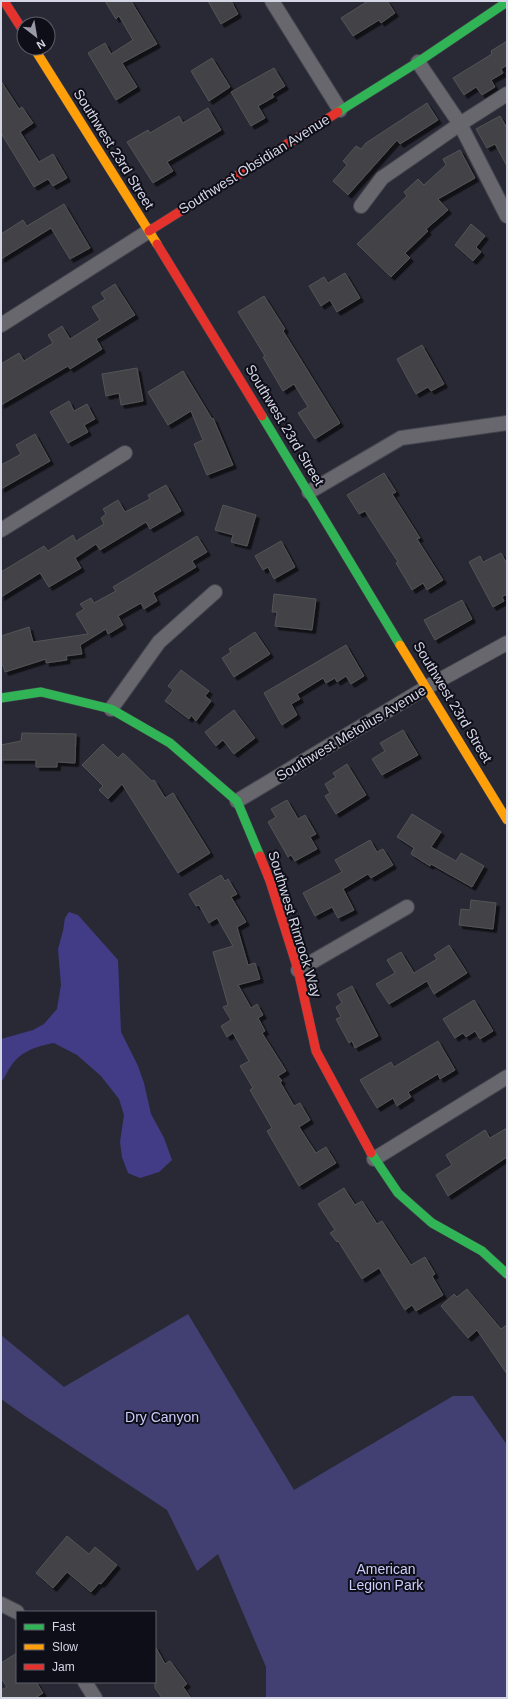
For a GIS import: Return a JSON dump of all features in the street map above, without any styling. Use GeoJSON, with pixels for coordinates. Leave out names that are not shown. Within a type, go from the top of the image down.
{"type":"FeatureCollection","features":[{"type":"Feature","properties":{"kind":"street"},"geometry":{"type":"LineString","coordinates":[[4,1],[16,20]]}},
{"type":"Feature","properties":{"kind":"street"},"geometry":{"type":"LineString","coordinates":[[272,1],[340,110]]}},
{"type":"Feature","properties":{"kind":"street","name":"Southwest Obsidian Avenue"},"geometry":{"type":"LineString","coordinates":[[1,325],[418,62],[507,2]]}},
{"type":"Feature","properties":{"kind":"street","name":"Southwest 23rd Street"},"geometry":{"type":"LineString","coordinates":[[39,56],[149,231],[309,492],[507,820]]}},
{"type":"Feature","properties":{"kind":"street"},"geometry":{"type":"LineString","coordinates":[[418,62],[460,124],[507,216]]}},
{"type":"Feature","properties":{"kind":"street"},"geometry":{"type":"LineString","coordinates":[[361,206],[382,178],[460,124],[507,94]]}},
{"type":"Feature","properties":{"kind":"street"},"geometry":{"type":"LineString","coordinates":[[309,492],[401,438],[507,423]]}},
{"type":"Feature","properties":{"kind":"street"},"geometry":{"type":"LineString","coordinates":[[1,530],[125,453]]}},
{"type":"Feature","properties":{"kind":"street"},"geometry":{"type":"LineString","coordinates":[[112,709],[159,642],[215,592]]}},
{"type":"Feature","properties":{"kind":"street","name":"Southwest Metolius Avenue"},"geometry":{"type":"LineString","coordinates":[[237,801],[427,687],[507,643]]}},
{"type":"Feature","properties":{"kind":"street","name":"Southwest Rimrock Way"},"geometry":{"type":"LineString","coordinates":[[1,698],[41,692],[112,709],[170,743],[237,801],[270,881],[298,970],[316,1050],[374,1159],[398,1192],[432,1223],[482,1251],[507,1274]]}},
{"type":"Feature","properties":{"kind":"street"},"geometry":{"type":"LineString","coordinates":[[298,970],[407,907]]}},
{"type":"Feature","properties":{"kind":"street"},"geometry":{"type":"LineString","coordinates":[[374,1159],[507,1077]]}},
{"type":"Feature","properties":{"kind":"street"},"geometry":{"type":"LineString","coordinates":[[1,1604],[16,1612]]}},
{"type":"Feature","properties":{"kind":"street"},"geometry":{"type":"LineString","coordinates":[[86,1683],[95,1698]]}},
{"type":"Feature","properties":{"kind":"green space","name":"American Legion Park"},"geometry":{"type":"Polygon","coordinates":[[[188,1314],[294,1490],[453,1396],[473,1396],[507,1445],[507,1698],[266,1698],[266,1667],[218,1554],[197,1571],[167,1510],[1,1399],[1,1335],[64,1387],[188,1314]]]}},
{"type":"Feature","properties":{"kind":"shaded area"},"geometry":{"type":"Polygon","coordinates":[[[69,912],[78,915],[118,960],[121,1032],[138,1066],[144,1083],[151,1114],[164,1138],[172,1160],[159,1172],[140,1178],[128,1173],[122,1157],[120,1142],[124,1115],[119,1099],[101,1076],[77,1055],[54,1043],[30,1050],[15,1061],[1,1082],[1,1039],[33,1030],[44,1024],[57,1009],[61,985],[58,949],[65,918],[69,912]]]}},
{"type":"Feature","properties":{"kind":"building"},"geometry":{"type":"Polygon","coordinates":[[[105,1],[131,1],[157,44],[122,63],[137,87],[116,100],[88,53],[105,43],[111,54],[133,40],[119,16],[116,19],[105,1]]]}},
{"type":"Feature","properties":{"kind":"building"},"geometry":{"type":"Polygon","coordinates":[[[208,1],[231,1],[238,14],[221,24],[208,1]]]}},
{"type":"Feature","properties":{"kind":"building"},"geometry":{"type":"Polygon","coordinates":[[[368,1],[387,1],[395,13],[381,23],[379,20],[353,36],[341,18],[368,1]]]}},
{"type":"Feature","properties":{"kind":"building"},"geometry":{"type":"Polygon","coordinates":[[[507,41],[507,65],[501,69],[503,73],[491,80],[495,87],[482,95],[476,87],[464,95],[453,78],[492,54],[491,51],[507,41]]]}},
{"type":"Feature","properties":{"kind":"building"},"geometry":{"type":"Polygon","coordinates":[[[212,58],[230,87],[209,101],[191,71],[212,58]]]}},
{"type":"Feature","properties":{"kind":"building"},"geometry":{"type":"Polygon","coordinates":[[[274,68],[285,86],[272,94],[274,97],[258,106],[265,118],[251,126],[231,92],[274,68]]]}},
{"type":"Feature","properties":{"kind":"building"},"geometry":{"type":"Polygon","coordinates":[[[1,81],[19,109],[22,107],[33,123],[20,132],[39,162],[53,154],[67,178],[53,186],[48,179],[34,187],[1,133],[1,81]]]}},
{"type":"Feature","properties":{"kind":"building"},"geometry":{"type":"Polygon","coordinates":[[[427,103],[438,120],[400,144],[397,140],[348,195],[333,181],[347,165],[343,161],[356,146],[361,149],[366,143],[427,103]]]}},
{"type":"Feature","properties":{"kind":"building"},"geometry":{"type":"Polygon","coordinates":[[[208,108],[221,130],[167,162],[173,171],[153,183],[127,142],[148,130],[150,133],[179,116],[183,123],[208,108]]]}},
{"type":"Feature","properties":{"kind":"building"},"geometry":{"type":"Polygon","coordinates":[[[500,116],[507,128],[507,166],[495,144],[487,148],[476,129],[500,116]]]}},
{"type":"Feature","properties":{"kind":"building"},"geometry":{"type":"Polygon","coordinates":[[[460,150],[475,178],[438,199],[448,210],[426,229],[428,231],[405,253],[410,258],[391,277],[357,244],[407,196],[404,192],[418,179],[424,185],[446,165],[443,159],[460,150]]]}},
{"type":"Feature","properties":{"kind":"building"},"geometry":{"type":"Polygon","coordinates":[[[64,204],[90,248],[70,259],[51,228],[1,259],[1,234],[23,220],[27,226],[64,204]]]}},
{"type":"Feature","properties":{"kind":"building"},"geometry":{"type":"Polygon","coordinates":[[[471,224],[485,236],[476,247],[481,252],[473,261],[455,245],[471,224]]]}},
{"type":"Feature","properties":{"kind":"building"},"geometry":{"type":"Polygon","coordinates":[[[345,273],[360,298],[337,312],[330,300],[321,306],[309,286],[324,277],[328,283],[345,273]]]}},
{"type":"Feature","properties":{"kind":"building"},"geometry":{"type":"Polygon","coordinates":[[[115,284],[135,315],[96,339],[102,349],[70,369],[68,366],[1,405],[1,364],[19,353],[24,361],[53,343],[48,335],[62,326],[70,339],[100,320],[92,307],[105,299],[101,293],[115,284]]]}},
{"type":"Feature","properties":{"kind":"building"},"geometry":{"type":"Polygon","coordinates":[[[264,296],[285,329],[283,331],[340,423],[315,439],[298,413],[308,407],[294,384],[283,391],[263,357],[265,356],[238,312],[264,296]]]}},
{"type":"Feature","properties":{"kind":"building"},"geometry":{"type":"Polygon","coordinates":[[[422,345],[444,384],[431,391],[428,387],[416,394],[397,359],[422,345]]]}},
{"type":"Feature","properties":{"kind":"building"},"geometry":{"type":"Polygon","coordinates":[[[137,368],[143,401],[121,405],[119,393],[106,396],[102,374],[137,368]]]}},
{"type":"Feature","properties":{"kind":"building"},"geometry":{"type":"Polygon","coordinates":[[[183,371],[212,419],[213,418],[233,465],[207,475],[194,444],[203,440],[191,411],[168,425],[148,392],[183,371]]]}},
{"type":"Feature","properties":{"kind":"building"},"geometry":{"type":"Polygon","coordinates":[[[69,401],[74,411],[87,404],[95,419],[84,425],[88,432],[68,443],[50,412],[69,401]]]}},
{"type":"Feature","properties":{"kind":"building"},"geometry":{"type":"Polygon","coordinates":[[[35,434],[50,461],[1,489],[1,465],[21,454],[16,445],[35,434]]]}},
{"type":"Feature","properties":{"kind":"building"},"geometry":{"type":"Polygon","coordinates":[[[384,473],[396,492],[392,494],[420,538],[417,539],[443,580],[427,590],[423,583],[412,590],[396,563],[398,562],[365,511],[359,514],[347,495],[384,473]]]}},
{"type":"Feature","properties":{"kind":"building"},"geometry":{"type":"Polygon","coordinates":[[[166,485],[181,511],[150,529],[146,522],[100,550],[96,544],[75,558],[81,568],[49,587],[40,573],[1,597],[1,572],[44,546],[48,551],[73,535],[76,541],[104,524],[101,518],[106,514],[103,509],[118,500],[125,512],[150,499],[148,495],[166,485]]]}},
{"type":"Feature","properties":{"kind":"building"},"geometry":{"type":"Polygon","coordinates":[[[223,505],[256,515],[247,546],[231,542],[233,535],[215,530],[223,505]]]}},
{"type":"Feature","properties":{"kind":"building"},"geometry":{"type":"Polygon","coordinates":[[[197,536],[207,552],[192,561],[196,567],[153,593],[157,601],[144,609],[141,603],[118,616],[123,625],[108,634],[106,629],[80,645],[82,654],[66,656],[67,660],[46,663],[46,659],[5,672],[3,665],[1,666],[1,636],[29,627],[33,642],[88,634],[76,614],[84,609],[80,604],[91,598],[94,603],[116,591],[113,587],[197,536]]]}},
{"type":"Feature","properties":{"kind":"building"},"geometry":{"type":"Polygon","coordinates":[[[281,541],[295,567],[274,579],[268,567],[263,570],[255,556],[281,541]]]}},
{"type":"Feature","properties":{"kind":"building"},"geometry":{"type":"Polygon","coordinates":[[[501,553],[507,564],[507,594],[502,597],[504,601],[493,607],[469,562],[480,556],[483,562],[501,553]]]}},
{"type":"Feature","properties":{"kind":"building"},"geometry":{"type":"Polygon","coordinates":[[[274,594],[316,599],[312,630],[275,626],[277,612],[272,612],[274,594]]]}},
{"type":"Feature","properties":{"kind":"building"},"geometry":{"type":"Polygon","coordinates":[[[462,600],[472,619],[435,640],[424,620],[462,600]]]}},
{"type":"Feature","properties":{"kind":"building"},"geometry":{"type":"Polygon","coordinates":[[[255,632],[270,654],[234,677],[222,658],[231,652],[229,649],[255,632]]]}},
{"type":"Feature","properties":{"kind":"building"},"geometry":{"type":"Polygon","coordinates":[[[346,645],[364,676],[351,684],[346,676],[337,682],[335,678],[326,683],[323,678],[297,694],[300,699],[291,704],[297,715],[282,725],[264,693],[346,645]]]}},
{"type":"Feature","properties":{"kind":"building"},"geometry":{"type":"Polygon","coordinates":[[[181,670],[209,691],[205,696],[211,701],[196,721],[191,715],[189,719],[165,701],[173,690],[168,686],[181,670]]]}},
{"type":"Feature","properties":{"kind":"building"},"geometry":{"type":"Polygon","coordinates":[[[234,710],[255,738],[234,754],[223,740],[216,746],[205,732],[234,710]]]}},
{"type":"Feature","properties":{"kind":"building"},"geometry":{"type":"Polygon","coordinates":[[[403,730],[418,755],[382,775],[372,759],[385,751],[380,743],[403,730]]]}},
{"type":"Feature","properties":{"kind":"building"},"geometry":{"type":"Polygon","coordinates":[[[22,733],[76,734],[75,763],[57,762],[57,767],[36,767],[36,760],[1,760],[1,745],[21,741],[22,733]]]}},
{"type":"Feature","properties":{"kind":"building"},"geometry":{"type":"Polygon","coordinates":[[[103,744],[118,758],[123,753],[152,781],[154,780],[165,798],[173,793],[210,853],[178,873],[122,784],[108,799],[99,790],[103,786],[82,765],[103,744]]]}},
{"type":"Feature","properties":{"kind":"building"},"geometry":{"type":"Polygon","coordinates":[[[347,764],[366,795],[336,814],[325,796],[330,793],[325,784],[336,777],[333,773],[347,764]]]}},
{"type":"Feature","properties":{"kind":"building"},"geometry":{"type":"Polygon","coordinates":[[[287,800],[298,819],[305,815],[316,834],[310,837],[317,849],[295,861],[291,855],[288,857],[268,822],[276,817],[271,809],[287,800]]]}},
{"type":"Feature","properties":{"kind":"building"},"geometry":{"type":"Polygon","coordinates":[[[412,814],[441,832],[431,847],[456,861],[461,853],[484,866],[472,887],[431,864],[430,866],[411,854],[414,848],[397,837],[412,814]]]}},
{"type":"Feature","properties":{"kind":"building"},"geometry":{"type":"Polygon","coordinates":[[[370,840],[377,852],[383,849],[393,865],[371,878],[368,874],[343,889],[354,910],[338,918],[332,907],[315,916],[303,893],[342,872],[335,860],[370,840]]]}},
{"type":"Feature","properties":{"kind":"building"},"geometry":{"type":"Polygon","coordinates":[[[221,875],[225,881],[228,879],[237,894],[231,897],[246,922],[237,927],[248,965],[255,963],[260,979],[238,985],[251,1008],[257,1004],[263,1015],[258,1018],[265,1031],[262,1033],[286,1071],[278,1076],[282,1081],[280,1082],[294,1106],[300,1103],[310,1120],[299,1127],[316,1153],[326,1147],[336,1163],[299,1186],[267,1131],[272,1128],[250,1090],[253,1088],[240,1066],[249,1061],[233,1033],[227,1037],[221,1026],[231,1020],[223,1007],[228,1005],[213,952],[233,946],[217,918],[209,923],[199,905],[196,906],[189,894],[221,875]]]}},
{"type":"Feature","properties":{"kind":"building"},"geometry":{"type":"Polygon","coordinates":[[[471,900],[496,903],[493,929],[459,925],[461,909],[470,910],[471,900]]]}},
{"type":"Feature","properties":{"kind":"building"},"geometry":{"type":"Polygon","coordinates":[[[449,945],[467,973],[434,994],[427,981],[389,1004],[376,984],[395,973],[387,960],[401,952],[414,973],[437,959],[434,955],[449,945]]]}},
{"type":"Feature","properties":{"kind":"building"},"geometry":{"type":"Polygon","coordinates":[[[352,986],[378,1036],[355,1048],[352,1041],[349,1043],[336,1019],[341,1017],[336,1007],[342,1003],[337,994],[352,986]]]}},
{"type":"Feature","properties":{"kind":"building"},"geometry":{"type":"Polygon","coordinates":[[[474,1000],[493,1031],[480,1039],[475,1031],[466,1037],[463,1033],[455,1038],[443,1019],[474,1000]]]}},
{"type":"Feature","properties":{"kind":"building"},"geometry":{"type":"Polygon","coordinates":[[[438,1041],[455,1070],[440,1079],[438,1074],[408,1092],[411,1097],[397,1106],[393,1098],[377,1108],[360,1080],[391,1062],[394,1067],[438,1041]]]}},
{"type":"Feature","properties":{"kind":"building"},"geometry":{"type":"Polygon","coordinates":[[[507,1128],[507,1157],[448,1196],[436,1175],[452,1165],[446,1155],[485,1130],[490,1138],[507,1128]]]}},
{"type":"Feature","properties":{"kind":"building"},"geometry":{"type":"Polygon","coordinates":[[[344,1188],[355,1205],[362,1201],[377,1224],[382,1221],[411,1265],[425,1257],[435,1274],[432,1276],[443,1295],[416,1311],[412,1305],[405,1310],[379,1268],[362,1279],[338,1241],[337,1242],[330,1233],[335,1230],[318,1204],[344,1188]]]}},
{"type":"Feature","properties":{"kind":"building"},"geometry":{"type":"Polygon","coordinates":[[[467,1289],[501,1329],[507,1325],[507,1374],[477,1330],[468,1338],[441,1306],[454,1294],[457,1297],[467,1289]]]}},
{"type":"Feature","properties":{"kind":"building"},"geometry":{"type":"Polygon","coordinates":[[[67,1536],[89,1554],[95,1547],[117,1565],[101,1584],[99,1583],[91,1592],[67,1572],[53,1588],[36,1573],[67,1536]]]}},
{"type":"Feature","properties":{"kind":"building"},"geometry":{"type":"Polygon","coordinates":[[[156,1648],[165,1664],[170,1661],[187,1684],[183,1687],[191,1698],[162,1698],[155,1688],[156,1648]]]}},
{"type":"Feature","properties":{"kind":"building"},"geometry":{"type":"Polygon","coordinates":[[[16,1654],[16,1683],[37,1683],[43,1693],[35,1698],[1,1698],[1,1690],[7,1687],[1,1678],[1,1663],[16,1654]]]}},
{"type":"Feature","properties":{"kind":"traffic: fast"},"geometry":{"type":"LineString","coordinates":[[338,112],[418,62],[507,2]]}},
{"type":"Feature","properties":{"kind":"traffic: fast"},"geometry":{"type":"LineString","coordinates":[[262,416],[400,645]]}},
{"type":"Feature","properties":{"kind":"traffic: fast"},"geometry":{"type":"LineString","coordinates":[[1,698],[41,692],[111,709],[170,743],[237,801],[260,856]]}},
{"type":"Feature","properties":{"kind":"traffic: fast"},"geometry":{"type":"LineString","coordinates":[[371,1153],[398,1193],[432,1223],[482,1251],[507,1274]]}},
{"type":"Feature","properties":{"kind":"traffic: slow"},"geometry":{"type":"LineString","coordinates":[[39,56],[157,244]]}},
{"type":"Feature","properties":{"kind":"traffic: slow"},"geometry":{"type":"LineString","coordinates":[[400,645],[507,820]]}},
{"type":"Feature","properties":{"kind":"traffic: jam"},"geometry":{"type":"LineString","coordinates":[[4,1],[16,20]]}},
{"type":"Feature","properties":{"kind":"traffic: jam"},"geometry":{"type":"LineString","coordinates":[[149,231],[338,112]]}},
{"type":"Feature","properties":{"kind":"traffic: jam"},"geometry":{"type":"LineString","coordinates":[[157,244],[262,416]]}},
{"type":"Feature","properties":{"kind":"traffic: jam"},"geometry":{"type":"LineString","coordinates":[[260,856],[270,881],[298,970],[316,1051],[371,1153]]}},
{"type":"Feature","properties":{"kind":"park label","name":"Dry Canyon"},"geometry":{"type":"Point","coordinates":[162,1417]}}]}
